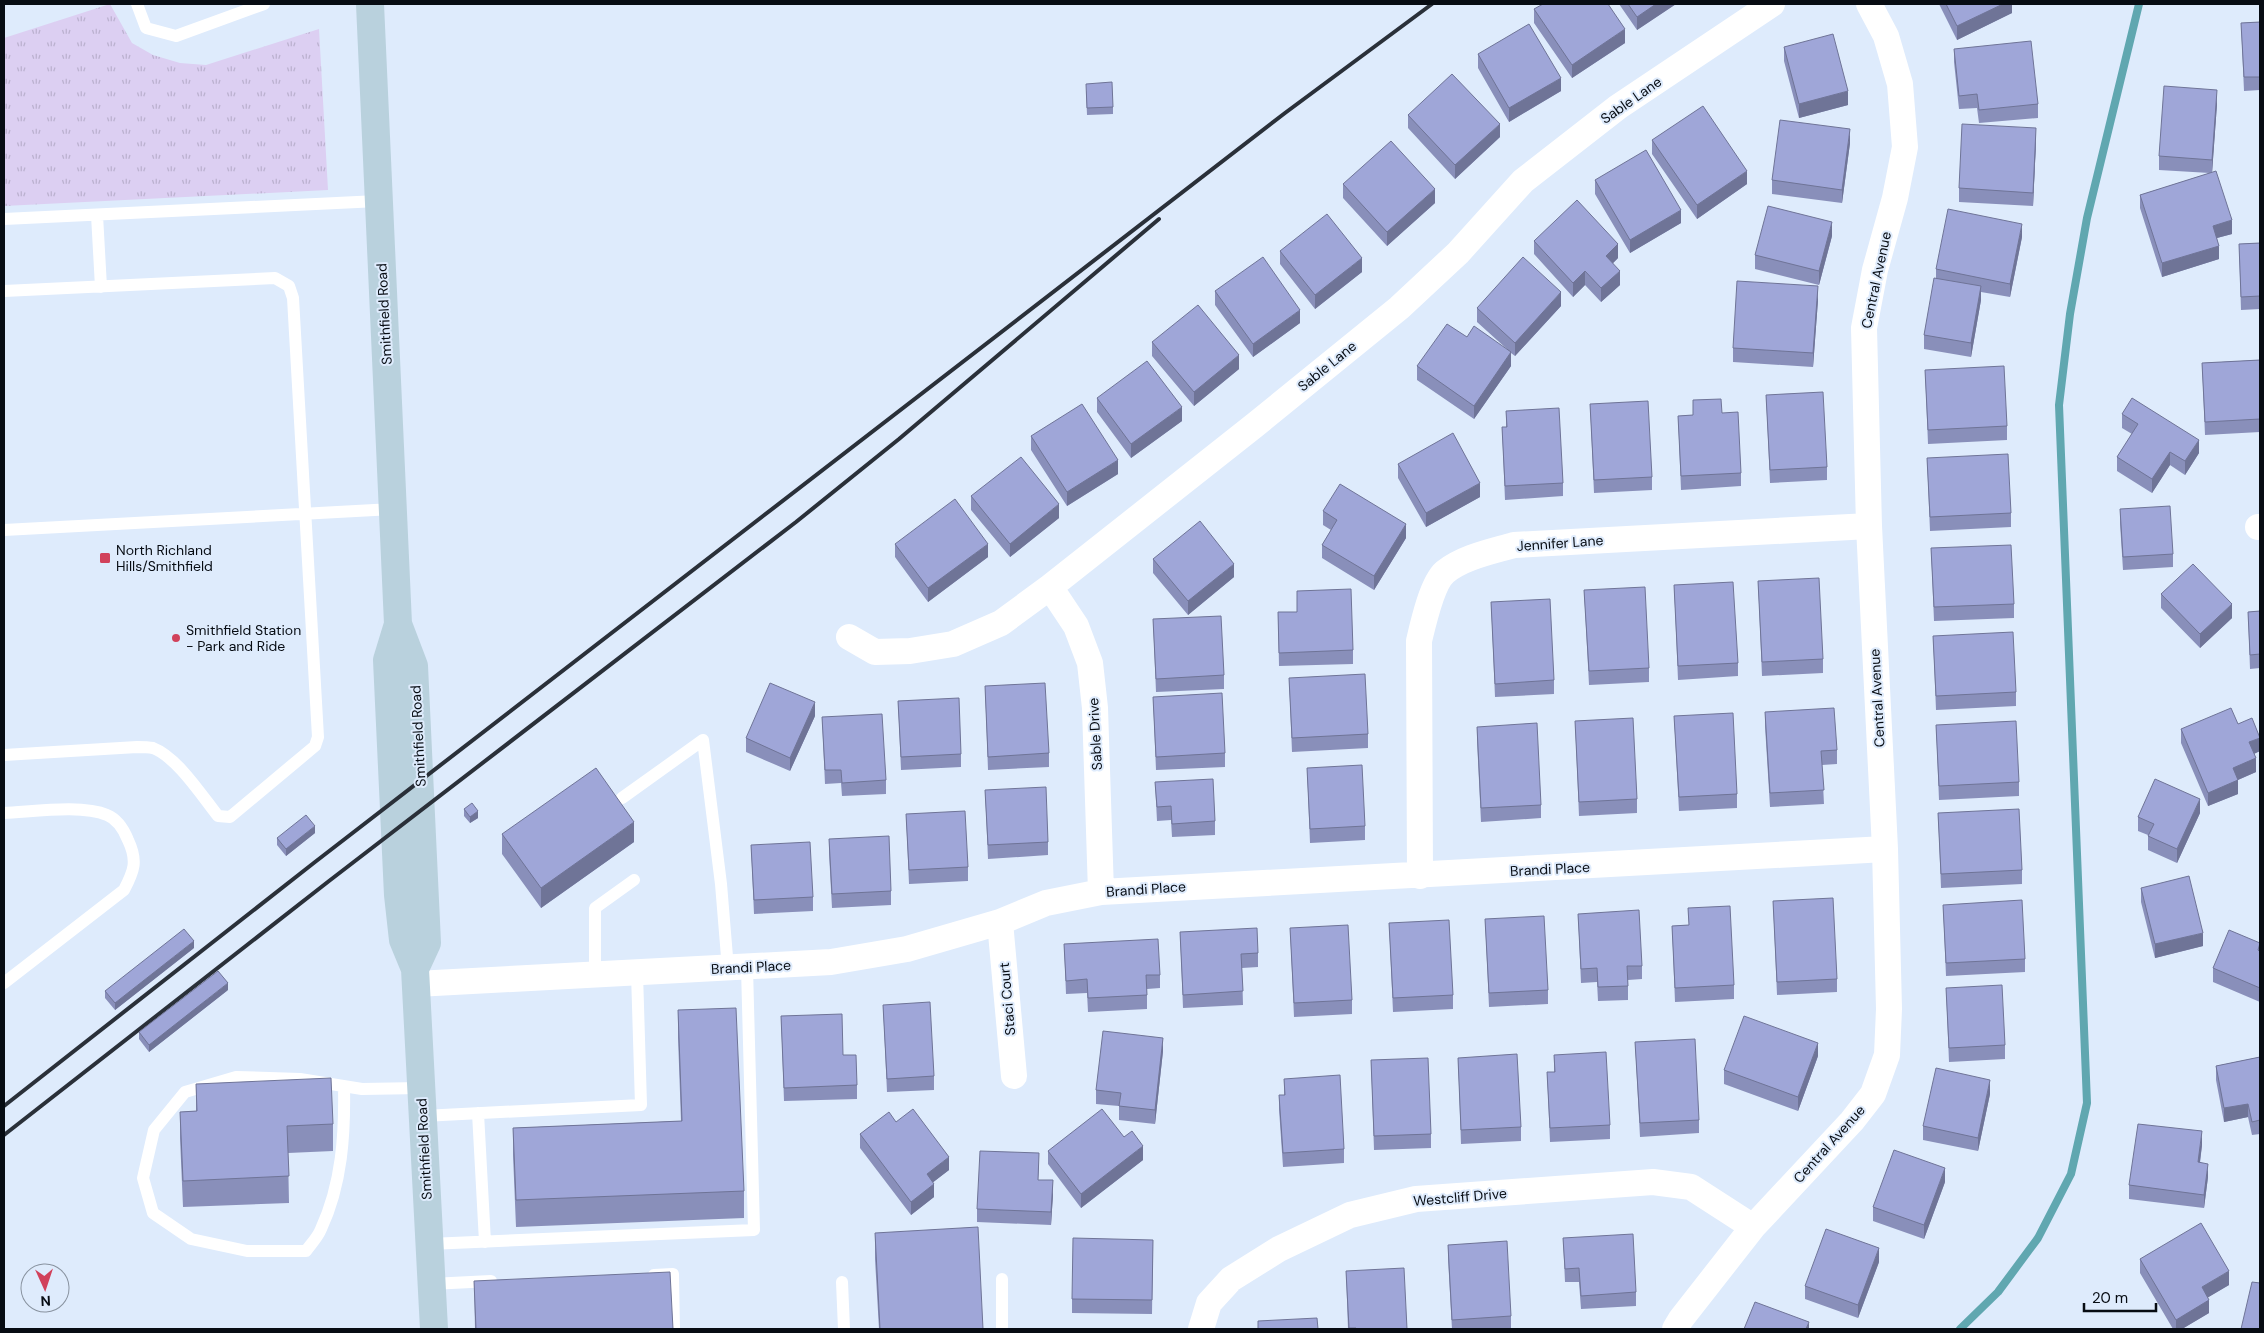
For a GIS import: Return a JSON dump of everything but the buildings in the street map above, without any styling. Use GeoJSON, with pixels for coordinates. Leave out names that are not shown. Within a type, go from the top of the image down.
{"type":"FeatureCollection","features":[{"type":"Feature","properties":{"kind":"main road","name":"Smithfield Road"},"geometry":{"type":"LineString","coordinates":[[370,4],[398,624],[414,666],[418,714],[427,943],[416,976],[434,1329]]}},
{"type":"Feature","properties":{"kind":"street","name":"Sable Lane"},"geometry":{"type":"LineString","coordinates":[[849,637],[875,652],[910,650],[953,644],[1001,623],[1050,587],[1255,425],[1399,308],[1458,253],[1523,181],[1618,106],[1772,4]]}},
{"type":"Feature","properties":{"kind":"street","name":"Central Avenue"},"geometry":{"type":"LineString","coordinates":[[1675,1329],[1753,1227],[1852,1121],[1872,1094],[1887,1055],[1889,1009],[1885,849],[1869,526],[1864,328],[1875,270],[1895,198],[1905,147],[1900,84],[1886,36],[1869,4]]}},
{"type":"Feature","properties":{"kind":"street","name":"Jennifer Lane"},"geometry":{"type":"LineString","coordinates":[[1420,876],[1419,641],[1428,604],[1443,573],[1468,558],[1514,545],[1869,526]]}},
{"type":"Feature","properties":{"kind":"street","name":"Sable Drive"},"geometry":{"type":"LineString","coordinates":[[1050,587],[1076,626],[1090,663],[1095,708],[1101,892]]}},
{"type":"Feature","properties":{"kind":"street","name":"Brandi Place"},"geometry":{"type":"LineString","coordinates":[[416,976],[596,975],[831,962],[908,950],[1000,922],[1046,903],[1101,892],[1885,849]]}},
{"type":"Feature","properties":{"kind":"street","name":"Staci Court"},"geometry":{"type":"LineString","coordinates":[[1000,922],[1014,1076]]}},
{"type":"Feature","properties":{"kind":"street","name":"Westcliff Drive"},"geometry":{"type":"LineString","coordinates":[[1201,1329],[1209,1303],[1231,1279],[1279,1249],[1350,1215],[1416,1198],[1653,1182],[1692,1186],[1753,1227]]}},
{"type":"Feature","properties":{"kind":"lane"},"geometry":{"type":"LineString","coordinates":[[137,4],[146,28],[176,36],[264,4]]}},
{"type":"Feature","properties":{"kind":"lane"},"geometry":{"type":"LineString","coordinates":[[4,219],[378,201]]}},
{"type":"Feature","properties":{"kind":"lane"},"geometry":{"type":"LineString","coordinates":[[97,215],[101,287]]}},
{"type":"Feature","properties":{"kind":"lane"},"geometry":{"type":"LineString","coordinates":[[4,291],[275,278],[289,286],[294,298],[318,737],[315,746],[230,817],[218,816],[182,771],[166,756],[152,748],[137,747],[4,755]]}},
{"type":"Feature","properties":{"kind":"lane"},"geometry":{"type":"LineString","coordinates":[[4,530],[393,509]]}},
{"type":"Feature","properties":{"kind":"lane"},"geometry":{"type":"LineString","coordinates":[[429,1244],[754,1230],[738,968],[721,884],[703,740],[622,798]]}},
{"type":"Feature","properties":{"kind":"lane"},"geometry":{"type":"LineString","coordinates":[[4,813],[85,809],[108,815],[124,829],[134,853],[134,872],[124,890],[4,983]]}},
{"type":"Feature","properties":{"kind":"lane"},"geometry":{"type":"LineString","coordinates":[[596,975],[595,908],[634,880]]}},
{"type":"Feature","properties":{"kind":"lane"},"geometry":{"type":"LineString","coordinates":[[423,1116],[640,1105],[637,973]]}},
{"type":"Feature","properties":{"kind":"lane"},"geometry":{"type":"LineString","coordinates":[[344,1086],[345,1122],[342,1157],[321,1230],[306,1251],[247,1251],[191,1239],[152,1213],[143,1178],[154,1130],[185,1092],[236,1077],[300,1079],[344,1086],[362,1089],[421,1088]]}},
{"type":"Feature","properties":{"kind":"lane"},"geometry":{"type":"LineString","coordinates":[[478,1113],[486,1242]]}},
{"type":"Feature","properties":{"kind":"lane"},"geometry":{"type":"LineString","coordinates":[[644,1275],[673,1274],[674,1329]]}},
{"type":"Feature","properties":{"kind":"lane"},"geometry":{"type":"LineString","coordinates":[[1002,1279],[1002,1329]]}},
{"type":"Feature","properties":{"kind":"lane"},"geometry":{"type":"LineString","coordinates":[[431,1284],[508,1281]]}},
{"type":"Feature","properties":{"kind":"lane"},"geometry":{"type":"LineString","coordinates":[[842,1282],[844,1329]]}},
{"type":"Feature","properties":{"kind":"green space"},"geometry":{"type":"Polygon","coordinates":[[[110,4],[132,43],[153,55],[180,63],[206,65],[319,29],[328,190],[4,206],[4,38],[110,4]]]}},
{"type":"Feature","properties":{"kind":"waterway"},"geometry":{"type":"LineString","coordinates":[[1960,1329],[1998,1292],[2038,1238],[2071,1174],[2087,1103],[2059,405],[2070,314],[2087,218],[2139,4]]}},
{"type":"Feature","properties":{"kind":"railway"},"geometry":{"type":"LineString","coordinates":[[4,1106],[315,862],[1285,113],[1432,4]]}},
{"type":"Feature","properties":{"kind":"railway"},"geometry":{"type":"LineString","coordinates":[[4,1135],[329,881],[796,522],[899,439],[1159,219]]}},
{"type":"Feature","properties":{"kind":"place","name":"North Richland Hills/Smithfield"},"geometry":{"type":"Point","coordinates":[105,558]}},
{"type":"Feature","properties":{"kind":"place","name":"Smithfield Station - Park and Ride"},"geometry":{"type":"Point","coordinates":[176,638]}}]}
